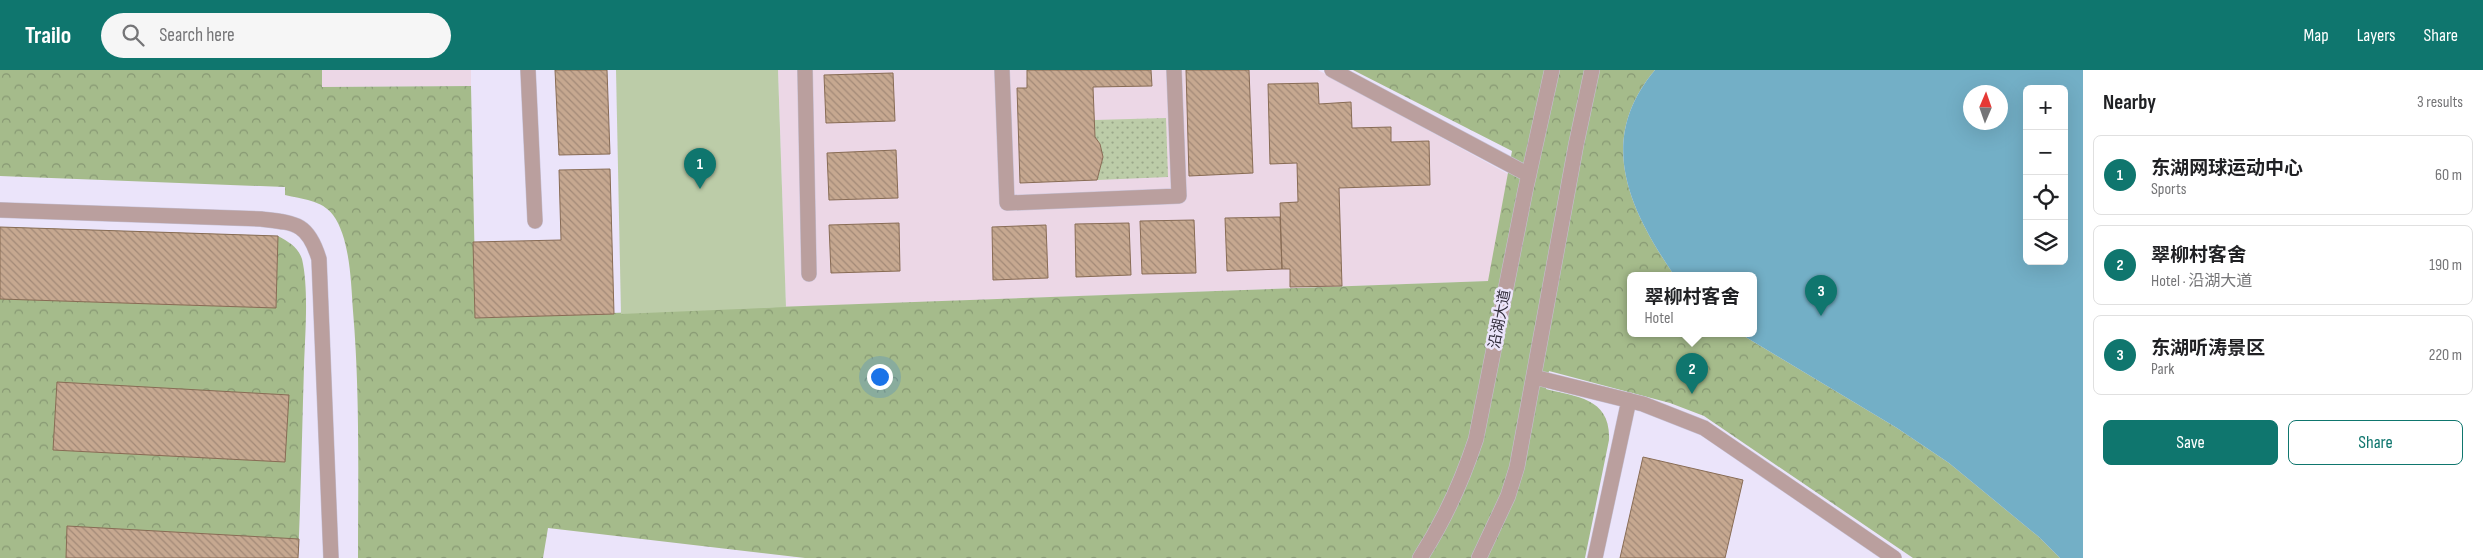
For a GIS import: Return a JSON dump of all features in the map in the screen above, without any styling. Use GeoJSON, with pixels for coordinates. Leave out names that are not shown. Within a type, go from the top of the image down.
{"type":"FeatureCollection","features":[{"type":"Feature","properties":{"kind":"street"},"geometry":{"type":"LineString","coordinates":[[528,70],[535,222]]}},
{"type":"Feature","properties":{"kind":"street"},"geometry":{"type":"LineString","coordinates":[[805,70],[809,274]]}},
{"type":"Feature","properties":{"kind":"street"},"geometry":{"type":"LineString","coordinates":[[1002,70],[1007,203],[1179,196],[1174,70]]}},
{"type":"Feature","properties":{"kind":"street"},"geometry":{"type":"LineString","coordinates":[[1332,70],[1528,175]]}},
{"type":"Feature","properties":{"kind":"street","name":"沿湖大道"},"geometry":{"type":"LineString","coordinates":[[1420,558],[1441,525],[1466,468],[1476,439],[1528,175],[1552,70]]}},
{"type":"Feature","properties":{"kind":"street"},"geometry":{"type":"LineString","coordinates":[[1479,558],[1508,496],[1517,467],[1576,146],[1592,70]]}},
{"type":"Feature","properties":{"kind":"street"},"geometry":{"type":"LineString","coordinates":[[0,210],[261,219],[287,222],[299,227],[312,238],[319,259],[331,558]]}},
{"type":"Feature","properties":{"kind":"street"},"geometry":{"type":"LineString","coordinates":[[1534,377],[1629,400],[1673,414],[1704,428],[1894,558]]}},
{"type":"Feature","properties":{"kind":"street"},"geometry":{"type":"LineString","coordinates":[[1595,558],[1629,400]]}},
{"type":"Feature","properties":{"kind":"shaded area"},"geometry":{"type":"Polygon","coordinates":[[[322,70],[471,70],[471,86],[322,87],[322,70]]]}},
{"type":"Feature","properties":{"kind":"shaded area"},"geometry":{"type":"Polygon","coordinates":[[[778,70],[1318,70],[1508,174],[1489,281],[786,307],[778,70]]]}},
{"type":"Feature","properties":{"kind":"green space"},"geometry":{"type":"Polygon","coordinates":[[[0,70],[322,70],[322,87],[471,86],[476,318],[1488,281],[1512,151],[1353,70],[1655,70],[1637,96],[1627,122],[1623,148],[1626,174],[1633,200],[1644,225],[1672,272],[1627,272],[1627,337],[1746,337],[1897,428],[1949,463],[2039,537],[2060,558],[1913,558],[1704,416],[1670,403],[1549,371],[1546,389],[1569,394],[1590,402],[1604,415],[1608,426],[1609,440],[1585,558],[805,558],[548,528],[543,558],[358,558],[358,403],[351,287],[349,261],[343,236],[333,215],[317,203],[285,195],[285,187],[0,176],[0,70]]]}},
{"type":"Feature","properties":{"kind":"green space"},"geometry":{"type":"Polygon","coordinates":[[[616,70],[778,70],[786,307],[621,314],[616,70]]]}},
{"type":"Feature","properties":{"kind":"green space"},"geometry":{"type":"Polygon","coordinates":[[[1166,118],[1168,177],[1097,180],[1103,157],[1100,144],[1095,137],[1094,120],[1166,118]]]}},
{"type":"Feature","properties":{"kind":"green space"},"geometry":{"type":"Polygon","coordinates":[[[0,227],[278,236],[296,248],[302,259],[306,298],[298,558],[0,558],[0,227]]]}},
{"type":"Feature","properties":{"kind":"water"},"geometry":{"type":"Polygon","coordinates":[[[1655,70],[2083,70],[2083,558],[2060,558],[2039,537],[1949,463],[1897,428],[1746,337],[1757,337],[1757,272],[1672,272],[1644,225],[1633,200],[1626,174],[1623,148],[1627,122],[1637,96],[1655,70]]]}},
{"type":"Feature","properties":{"kind":"building"},"geometry":{"type":"Polygon","coordinates":[[[555,70],[607,70],[610,154],[559,155],[555,70]]]}},
{"type":"Feature","properties":{"kind":"building"},"geometry":{"type":"Polygon","coordinates":[[[1027,70],[1151,70],[1152,86],[1093,87],[1095,137],[1100,144],[1103,157],[1097,180],[1020,183],[1017,88],[1027,88],[1027,70]]]}},
{"type":"Feature","properties":{"kind":"building"},"geometry":{"type":"Polygon","coordinates":[[[1186,70],[1249,70],[1253,173],[1189,176],[1186,70]]]}},
{"type":"Feature","properties":{"kind":"building"},"geometry":{"type":"Polygon","coordinates":[[[893,73],[895,121],[826,123],[824,75],[893,73]]]}},
{"type":"Feature","properties":{"kind":"building"},"geometry":{"type":"Polygon","coordinates":[[[1318,83],[1319,104],[1351,102],[1352,128],[1391,127],[1391,142],[1429,141],[1430,185],[1339,188],[1342,286],[1290,287],[1290,269],[1282,269],[1280,203],[1298,202],[1297,163],[1270,164],[1268,84],[1318,83]]]}},
{"type":"Feature","properties":{"kind":"building"},"geometry":{"type":"Polygon","coordinates":[[[896,150],[898,198],[829,200],[827,153],[896,150]]]}},
{"type":"Feature","properties":{"kind":"building"},"geometry":{"type":"Polygon","coordinates":[[[610,169],[614,314],[475,318],[473,242],[561,240],[559,170],[610,169]]]}},
{"type":"Feature","properties":{"kind":"building"},"geometry":{"type":"Polygon","coordinates":[[[1280,217],[1282,269],[1227,271],[1225,218],[1280,217]]]}},
{"type":"Feature","properties":{"kind":"building"},"geometry":{"type":"Polygon","coordinates":[[[1194,220],[1196,273],[1142,274],[1140,221],[1194,220]]]}},
{"type":"Feature","properties":{"kind":"building"},"geometry":{"type":"Polygon","coordinates":[[[899,223],[900,271],[831,273],[829,225],[899,223]]]}},
{"type":"Feature","properties":{"kind":"building"},"geometry":{"type":"Polygon","coordinates":[[[1129,223],[1131,275],[1076,277],[1075,224],[1129,223]]]}},
{"type":"Feature","properties":{"kind":"building"},"geometry":{"type":"Polygon","coordinates":[[[1046,225],[1048,278],[993,280],[992,227],[1046,225]]]}},
{"type":"Feature","properties":{"kind":"building"},"geometry":{"type":"Polygon","coordinates":[[[0,227],[278,236],[276,308],[0,299],[0,227]]]}},
{"type":"Feature","properties":{"kind":"building"},"geometry":{"type":"Polygon","coordinates":[[[57,382],[289,395],[285,462],[53,450],[57,382]]]}},
{"type":"Feature","properties":{"kind":"building"},"geometry":{"type":"Polygon","coordinates":[[[1643,457],[1743,480],[1725,558],[1620,558],[1643,457]]]}},
{"type":"Feature","properties":{"kind":"building"},"geometry":{"type":"Polygon","coordinates":[[[67,526],[299,539],[298,558],[66,558],[67,526]]]}},
{"type":"Feature","properties":{"kind":"place","name":"东湖网球运动中心"},"geometry":{"type":"Point","coordinates":[700,189]}},
{"type":"Feature","properties":{"kind":"place","name":"东湖听涛景区"},"geometry":{"type":"Point","coordinates":[1821,316]}},
{"type":"Feature","properties":{"kind":"place","name":"翠柳村客舍"},"geometry":{"type":"Point","coordinates":[1692,394]}}]}
